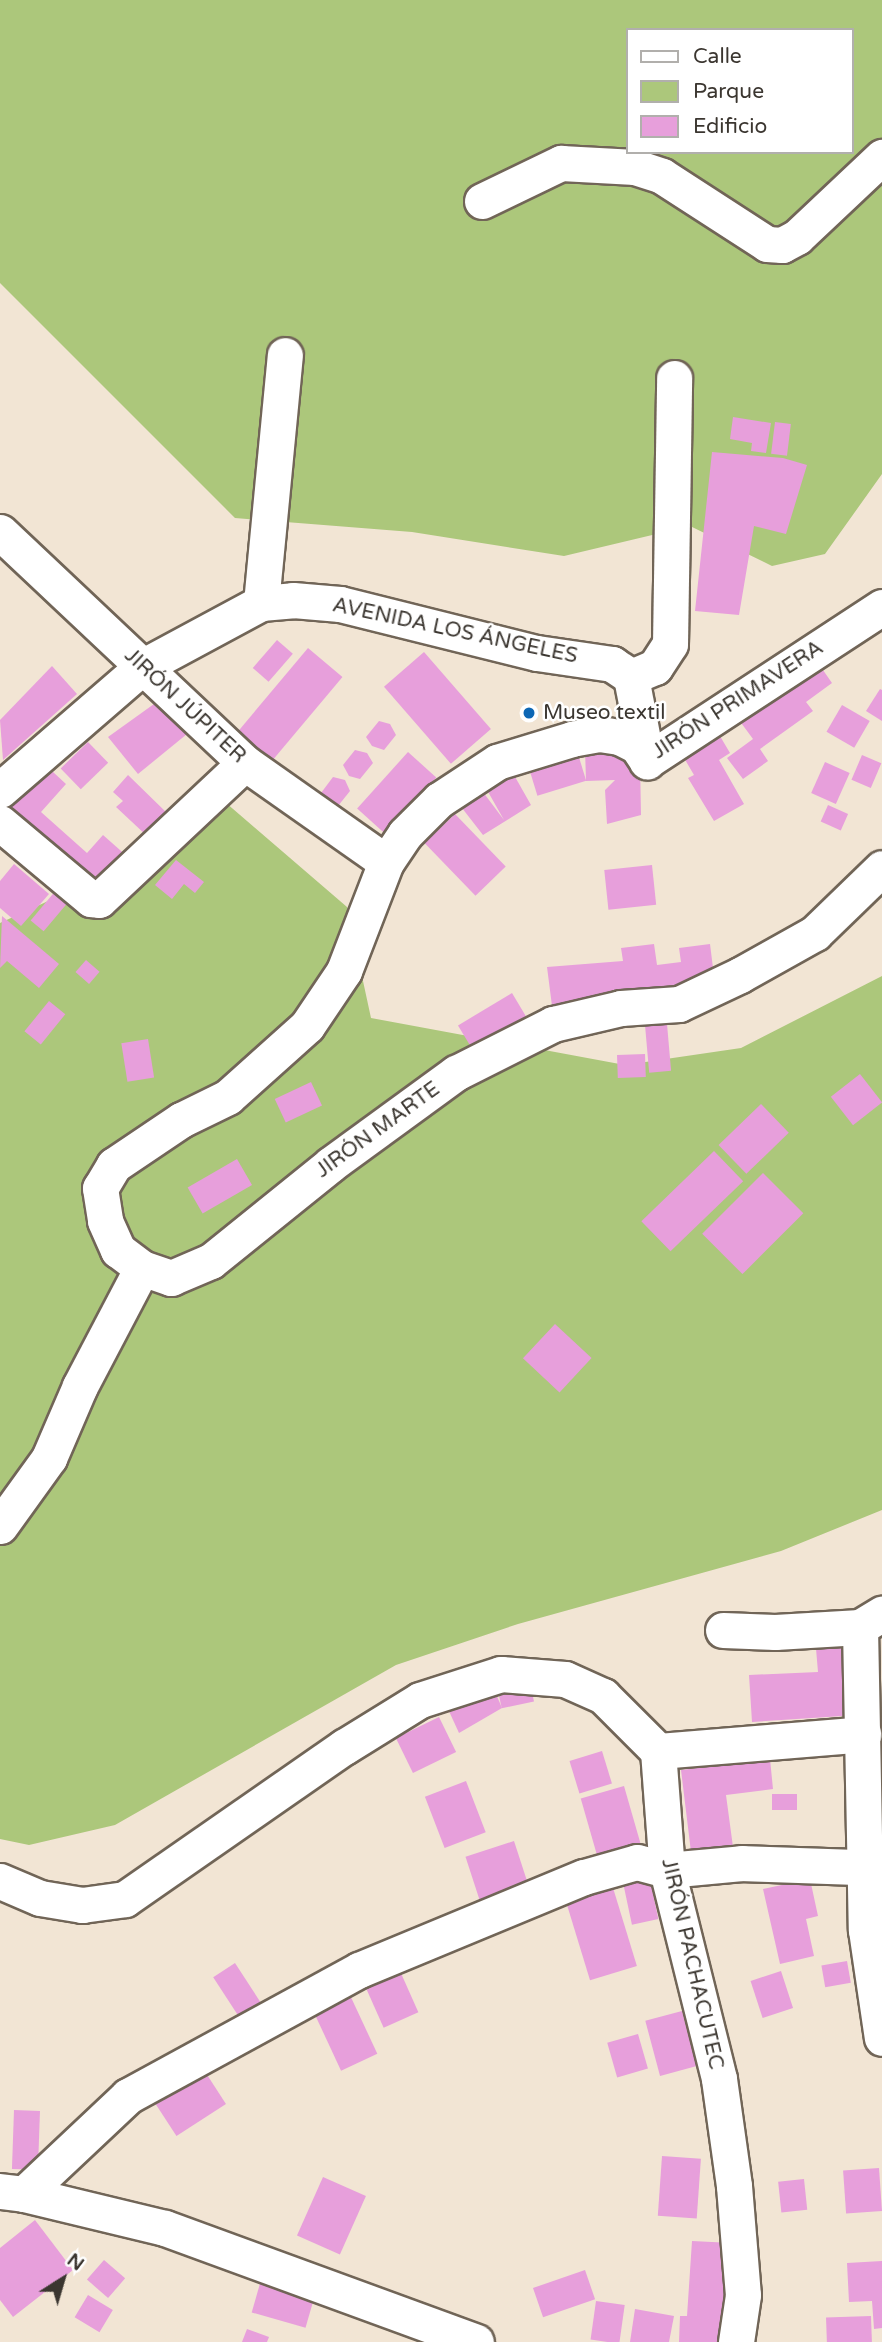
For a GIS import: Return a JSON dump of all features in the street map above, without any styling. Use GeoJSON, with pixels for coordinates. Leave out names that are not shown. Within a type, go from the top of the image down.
{"type":"FeatureCollection","features":[{"type":"Feature","properties":{"kind":"street"},"geometry":{"type":"LineString","coordinates":[[482,201],[561,163],[635,167],[662,176],[767,244],[782,245],[797,237],[882,157]]}},
{"type":"Feature","properties":{"kind":"street"},"geometry":{"type":"LineString","coordinates":[[261,603],[285,355]]}},
{"type":"Feature","properties":{"kind":"street"},"geometry":{"type":"LineString","coordinates":[[647,761],[631,677],[655,667],[670,644],[674,378]]}},
{"type":"Feature","properties":{"kind":"street","name":"JIRÓN JÚPITER"},"geometry":{"type":"LineString","coordinates":[[0,532],[245,763],[386,862]]}},
{"type":"Feature","properties":{"kind":"street","name":"AVENIDA LOS ÁNGELES"},"geometry":{"type":"LineString","coordinates":[[0,790],[142,667],[261,603],[340,604],[537,653],[612,664],[631,677]]}},
{"type":"Feature","properties":{"kind":"street","name":"JIRÓN PRIMAVERA"},"geometry":{"type":"LineString","coordinates":[[142,1268],[118,1250],[105,1221],[100,1188],[114,1165],[136,1148],[228,1097],[307,1027],[344,971],[386,862],[405,835],[439,800],[496,762],[599,734],[637,746],[647,761],[882,607]]}},
{"type":"Feature","properties":{"kind":"street"},"geometry":{"type":"LineString","coordinates":[[0,823],[91,899],[99,900],[245,763]]}},
{"type":"Feature","properties":{"kind":"street","name":"JIRÓN MARTE"},"geometry":{"type":"LineString","coordinates":[[142,1268],[171,1278],[211,1261],[331,1164],[456,1073],[553,1024],[621,1008],[679,1004],[715,987],[815,933],[882,868]]}},
{"type":"Feature","properties":{"kind":"street"},"geometry":{"type":"LineString","coordinates":[[0,1526],[49,1458],[80,1386],[142,1268]]}},
{"type":"Feature","properties":{"kind":"street"},"geometry":{"type":"LineString","coordinates":[[723,1630],[775,1632],[871,1620],[863,1734],[882,1943]]}},
{"type":"Feature","properties":{"kind":"street"},"geometry":{"type":"LineString","coordinates":[[0,1881],[40,1898],[82,1905],[125,1899],[344,1747],[420,1700],[501,1674],[565,1679],[603,1696],[657,1751],[863,1734]]}},
{"type":"Feature","properties":{"kind":"street","name":"JIRÓN PACHACUTEC"},"geometry":{"type":"LineString","coordinates":[[657,1751],[667,1870],[719,2079],[743,2295],[736,2342]]}},
{"type":"Feature","properties":{"kind":"street"},"geometry":{"type":"LineString","coordinates":[[12,2193],[128,2096],[359,1970],[584,1877],[637,1862],[667,1870],[742,1863],[874,1866]]}},
{"type":"Feature","properties":{"kind":"street"},"geometry":{"type":"LineString","coordinates":[[874,1866],[866,1930],[882,2038]]}},
{"type":"Feature","properties":{"kind":"street"},"geometry":{"type":"LineString","coordinates":[[12,2193],[165,2228],[476,2342]]}},
{"type":"Feature","properties":{"kind":"green space"},"geometry":{"type":"Polygon","coordinates":[[[0,0],[882,0],[882,474],[825,554],[772,566],[690,526],[564,556],[412,532],[235,518],[0,283],[0,0]]]}},
{"type":"Feature","properties":{"kind":"green space"},"geometry":{"type":"Polygon","coordinates":[[[211,790],[347,907],[371,1018],[625,1065],[741,1048],[882,976],[882,1510],[781,1551],[518,1624],[396,1665],[115,1825],[29,1845],[0,1839],[0,923],[103,876],[211,790]]]}},
{"type":"Feature","properties":{"kind":"building"},"geometry":{"type":"Polygon","coordinates":[[[733,417],[771,423],[766,453],[751,451],[752,443],[730,439],[733,417]]]}},
{"type":"Feature","properties":{"kind":"building"},"geometry":{"type":"Polygon","coordinates":[[[775,422],[791,424],[787,456],[771,454],[775,422]]]}},
{"type":"Feature","properties":{"kind":"building"},"geometry":{"type":"Polygon","coordinates":[[[712,452],[783,458],[807,465],[786,534],[754,526],[739,615],[695,611],[712,452]]]}},
{"type":"Feature","properties":{"kind":"building"},"geometry":{"type":"Polygon","coordinates":[[[277,640],[293,654],[269,682],[253,668],[277,640]]]}},
{"type":"Feature","properties":{"kind":"building"},"geometry":{"type":"Polygon","coordinates":[[[308,648],[342,677],[265,770],[230,741],[308,648]]]}},
{"type":"Feature","properties":{"kind":"building"},"geometry":{"type":"Polygon","coordinates":[[[424,652],[491,729],[451,764],[384,687],[424,652]]]}},
{"type":"Feature","properties":{"kind":"building"},"geometry":{"type":"Polygon","coordinates":[[[816,660],[832,683],[806,702],[813,711],[760,749],[768,761],[743,779],[727,758],[753,739],[736,716],[816,660]]]}},
{"type":"Feature","properties":{"kind":"building"},"geometry":{"type":"Polygon","coordinates":[[[52,666],[77,694],[3,760],[0,720],[52,666]]]}},
{"type":"Feature","properties":{"kind":"building"},"geometry":{"type":"Polygon","coordinates":[[[880,689],[882,690],[882,721],[866,711],[880,689]]]}},
{"type":"Feature","properties":{"kind":"building"},"geometry":{"type":"Polygon","coordinates":[[[154,704],[187,734],[138,774],[108,737],[154,704]]]}},
{"type":"Feature","properties":{"kind":"building"},"geometry":{"type":"Polygon","coordinates":[[[842,705],[870,721],[854,748],[826,732],[842,705]]]}},
{"type":"Feature","properties":{"kind":"building"},"geometry":{"type":"Polygon","coordinates":[[[379,721],[390,724],[396,735],[384,750],[372,746],[366,737],[379,721]]]}},
{"type":"Feature","properties":{"kind":"building"},"geometry":{"type":"Polygon","coordinates":[[[717,731],[730,753],[719,760],[744,804],[714,821],[688,778],[694,775],[680,751],[717,731]]]}},
{"type":"Feature","properties":{"kind":"building"},"geometry":{"type":"Polygon","coordinates":[[[88,742],[108,763],[81,789],[61,768],[88,742]]]}},
{"type":"Feature","properties":{"kind":"building"},"geometry":{"type":"Polygon","coordinates":[[[614,748],[640,761],[641,815],[607,824],[605,790],[615,780],[586,781],[585,749],[614,748]]]}},
{"type":"Feature","properties":{"kind":"building"},"geometry":{"type":"Polygon","coordinates":[[[355,750],[367,753],[373,763],[360,779],[349,776],[343,765],[355,750]]]}},
{"type":"Feature","properties":{"kind":"building"},"geometry":{"type":"Polygon","coordinates":[[[408,752],[436,777],[385,834],[357,808],[408,752]]]}},
{"type":"Feature","properties":{"kind":"building"},"geometry":{"type":"Polygon","coordinates":[[[578,754],[586,781],[537,796],[529,769],[578,754]]]}},
{"type":"Feature","properties":{"kind":"building"},"geometry":{"type":"Polygon","coordinates":[[[862,755],[881,763],[871,788],[851,780],[862,755]]]}},
{"type":"Feature","properties":{"kind":"building"},"geometry":{"type":"Polygon","coordinates":[[[39,759],[66,784],[41,812],[87,853],[103,835],[129,858],[96,893],[0,807],[39,759]]]}},
{"type":"Feature","properties":{"kind":"building"},"geometry":{"type":"Polygon","coordinates":[[[825,762],[850,773],[836,804],[811,793],[825,762]]]}},
{"type":"Feature","properties":{"kind":"building"},"geometry":{"type":"Polygon","coordinates":[[[128,775],[168,814],[147,836],[116,807],[123,801],[113,792],[128,775]]]}},
{"type":"Feature","properties":{"kind":"building"},"geometry":{"type":"Polygon","coordinates":[[[514,775],[531,805],[483,835],[462,808],[483,792],[504,820],[487,790],[514,775]]]}},
{"type":"Feature","properties":{"kind":"building"},"geometry":{"type":"Polygon","coordinates":[[[333,777],[345,780],[350,791],[338,806],[326,803],[321,793],[333,777]]]}},
{"type":"Feature","properties":{"kind":"building"},"geometry":{"type":"Polygon","coordinates":[[[828,805],[848,814],[841,830],[821,821],[828,805]]]}},
{"type":"Feature","properties":{"kind":"building"},"geometry":{"type":"Polygon","coordinates":[[[455,814],[506,867],[475,896],[425,843],[455,814]]]}},
{"type":"Feature","properties":{"kind":"building"},"geometry":{"type":"Polygon","coordinates":[[[176,860],[204,882],[195,893],[184,884],[172,899],[155,885],[176,860]]]}},
{"type":"Feature","properties":{"kind":"building"},"geometry":{"type":"Polygon","coordinates":[[[14,864],[49,894],[21,926],[0,908],[0,881],[14,864]]]}},
{"type":"Feature","properties":{"kind":"building"},"geometry":{"type":"Polygon","coordinates":[[[652,865],[656,905],[608,910],[604,870],[652,865]]]}},
{"type":"Feature","properties":{"kind":"building"},"geometry":{"type":"Polygon","coordinates":[[[57,889],[70,900],[44,931],[31,920],[57,889]]]}},
{"type":"Feature","properties":{"kind":"building"},"geometry":{"type":"Polygon","coordinates":[[[2,916],[59,964],[39,988],[7,961],[0,968],[2,916]]]}},
{"type":"Feature","properties":{"kind":"building"},"geometry":{"type":"Polygon","coordinates":[[[654,944],[657,965],[681,962],[679,948],[710,944],[715,984],[552,1006],[547,967],[623,961],[621,948],[654,944]]]}},
{"type":"Feature","properties":{"kind":"building"},"geometry":{"type":"Polygon","coordinates":[[[86,960],[100,972],[89,984],[76,972],[86,960]]]}},
{"type":"Feature","properties":{"kind":"building"},"geometry":{"type":"Polygon","coordinates":[[[512,993],[526,1016],[472,1049],[458,1025],[512,993]]]}},
{"type":"Feature","properties":{"kind":"building"},"geometry":{"type":"Polygon","coordinates":[[[49,1001],[65,1014],[41,1045],[24,1031],[49,1001]]]}},
{"type":"Feature","properties":{"kind":"building"},"geometry":{"type":"Polygon","coordinates":[[[667,1024],[671,1071],[649,1073],[645,1026],[667,1024]]]}},
{"type":"Feature","properties":{"kind":"building"},"geometry":{"type":"Polygon","coordinates":[[[148,1039],[154,1078],[127,1082],[121,1043],[148,1039]]]}},
{"type":"Feature","properties":{"kind":"building"},"geometry":{"type":"Polygon","coordinates":[[[645,1054],[646,1077],[618,1078],[617,1055],[645,1054]]]}},
{"type":"Feature","properties":{"kind":"building"},"geometry":{"type":"Polygon","coordinates":[[[860,1074],[882,1102],[853,1125],[831,1097],[860,1074]]]}},
{"type":"Feature","properties":{"kind":"building"},"geometry":{"type":"Polygon","coordinates":[[[311,1082],[322,1106],[286,1122],[275,1099],[311,1082]]]}},
{"type":"Feature","properties":{"kind":"building"},"geometry":{"type":"Polygon","coordinates":[[[761,1104],[789,1133],[746,1174],[719,1145],[761,1104]]]}},
{"type":"Feature","properties":{"kind":"building"},"geometry":{"type":"Polygon","coordinates":[[[714,1151],[743,1181],[671,1251],[641,1221],[714,1151]]]}},
{"type":"Feature","properties":{"kind":"building"},"geometry":{"type":"Polygon","coordinates":[[[237,1159],[252,1185],[203,1213],[188,1188],[237,1159]]]}},
{"type":"Feature","properties":{"kind":"building"},"geometry":{"type":"Polygon","coordinates":[[[763,1173],[803,1213],[742,1274],[702,1234],[763,1173]]]}},
{"type":"Feature","properties":{"kind":"building"},"geometry":{"type":"Polygon","coordinates":[[[555,1324],[592,1358],[560,1392],[523,1358],[555,1324]]]}},
{"type":"Feature","properties":{"kind":"building"},"geometry":{"type":"Polygon","coordinates":[[[853,1636],[858,1715],[752,1722],[749,1675],[818,1672],[815,1637],[853,1636]]]}},
{"type":"Feature","properties":{"kind":"building"},"geometry":{"type":"Polygon","coordinates":[[[529,1678],[534,1701],[502,1708],[497,1685],[529,1678]]]}},
{"type":"Feature","properties":{"kind":"building"},"geometry":{"type":"Polygon","coordinates":[[[493,1687],[502,1708],[459,1733],[448,1709],[493,1687]]]}},
{"type":"Feature","properties":{"kind":"building"},"geometry":{"type":"Polygon","coordinates":[[[439,1717],[456,1752],[413,1773],[396,1738],[439,1717]]]}},
{"type":"Feature","properties":{"kind":"building"},"geometry":{"type":"Polygon","coordinates":[[[602,1751],[612,1784],[579,1793],[569,1761],[602,1751]]]}},
{"type":"Feature","properties":{"kind":"building"},"geometry":{"type":"Polygon","coordinates":[[[770,1759],[773,1789],[726,1795],[733,1847],[691,1852],[681,1770],[770,1759]]]}},
{"type":"Feature","properties":{"kind":"building"},"geometry":{"type":"Polygon","coordinates":[[[466,1781],[486,1832],[445,1848],[425,1797],[466,1781]]]}},
{"type":"Feature","properties":{"kind":"building"},"geometry":{"type":"Polygon","coordinates":[[[624,1786],[641,1846],[598,1858],[581,1798],[624,1786]]]}},
{"type":"Feature","properties":{"kind":"building"},"geometry":{"type":"Polygon","coordinates":[[[772,1794],[797,1794],[797,1810],[772,1810],[772,1794]]]}},
{"type":"Feature","properties":{"kind":"building"},"geometry":{"type":"Polygon","coordinates":[[[514,1841],[529,1888],[481,1903],[465,1857],[514,1841]]]}},
{"type":"Feature","properties":{"kind":"building"},"geometry":{"type":"Polygon","coordinates":[[[649,1875],[658,1919],[632,1925],[623,1881],[649,1875]]]}},
{"type":"Feature","properties":{"kind":"building"},"geometry":{"type":"Polygon","coordinates":[[[610,1878],[637,1966],[590,1980],[563,1892],[610,1878]]]}},
{"type":"Feature","properties":{"kind":"building"},"geometry":{"type":"Polygon","coordinates":[[[810,1879],[818,1916],[806,1919],[814,1956],[780,1964],[763,1889],[810,1879]]]}},
{"type":"Feature","properties":{"kind":"building"},"geometry":{"type":"Polygon","coordinates":[[[847,1961],[851,1983],[825,1987],[821,1966],[847,1961]]]}},
{"type":"Feature","properties":{"kind":"building"},"geometry":{"type":"Polygon","coordinates":[[[396,1962],[418,2012],[384,2028],[361,1977],[396,1962]]]}},
{"type":"Feature","properties":{"kind":"building"},"geometry":{"type":"Polygon","coordinates":[[[235,1963],[265,2009],[243,2023],[213,1977],[235,1963]]]}},
{"type":"Feature","properties":{"kind":"building"},"geometry":{"type":"Polygon","coordinates":[[[781,1971],[793,2008],[763,2018],[751,1981],[781,1971]]]}},
{"type":"Feature","properties":{"kind":"building"},"geometry":{"type":"Polygon","coordinates":[[[349,1993],[377,2054],[341,2071],[313,2010],[349,1993]]]}},
{"type":"Feature","properties":{"kind":"building"},"geometry":{"type":"Polygon","coordinates":[[[682,2011],[697,2066],[660,2076],[645,2021],[682,2011]]]}},
{"type":"Feature","properties":{"kind":"building"},"geometry":{"type":"Polygon","coordinates":[[[638,2034],[648,2069],[617,2077],[607,2043],[638,2034]]]}},
{"type":"Feature","properties":{"kind":"building"},"geometry":{"type":"Polygon","coordinates":[[[202,2067],[226,2104],[176,2136],[153,2099],[202,2067]]]}},
{"type":"Feature","properties":{"kind":"building"},"geometry":{"type":"Polygon","coordinates":[[[14,2110],[40,2111],[38,2170],[12,2169],[14,2110]]]}},
{"type":"Feature","properties":{"kind":"building"},"geometry":{"type":"Polygon","coordinates":[[[662,2156],[701,2159],[697,2219],[658,2216],[662,2156]]]}},
{"type":"Feature","properties":{"kind":"building"},"geometry":{"type":"Polygon","coordinates":[[[879,2168],[882,2211],[846,2213],[843,2171],[879,2168]]]}},
{"type":"Feature","properties":{"kind":"building"},"geometry":{"type":"Polygon","coordinates":[[[323,2177],[366,2196],[340,2255],[297,2235],[323,2177]]]}},
{"type":"Feature","properties":{"kind":"building"},"geometry":{"type":"Polygon","coordinates":[[[804,2179],[807,2210],[781,2213],[778,2182],[804,2179]]]}},
{"type":"Feature","properties":{"kind":"building"},"geometry":{"type":"Polygon","coordinates":[[[35,2220],[73,2270],[13,2317],[0,2300],[0,2248],[35,2220]]]}},
{"type":"Feature","properties":{"kind":"building"},"geometry":{"type":"Polygon","coordinates":[[[692,2241],[732,2243],[726,2342],[679,2342],[680,2316],[687,2316],[692,2241]]]}},
{"type":"Feature","properties":{"kind":"building"},"geometry":{"type":"Polygon","coordinates":[[[104,2260],[125,2278],[108,2298],[87,2280],[104,2260]]]}},
{"type":"Feature","properties":{"kind":"building"},"geometry":{"type":"Polygon","coordinates":[[[882,2261],[882,2328],[874,2329],[872,2301],[849,2302],[847,2263],[882,2261]]]}},
{"type":"Feature","properties":{"kind":"building"},"geometry":{"type":"Polygon","coordinates":[[[585,2270],[595,2299],[543,2317],[533,2288],[585,2270]]]}},
{"type":"Feature","properties":{"kind":"building"},"geometry":{"type":"Polygon","coordinates":[[[263,2273],[317,2288],[306,2328],[252,2312],[263,2273]]]}},
{"type":"Feature","properties":{"kind":"building"},"geometry":{"type":"Polygon","coordinates":[[[88,2295],[113,2310],[99,2332],[75,2317],[88,2295]]]}},
{"type":"Feature","properties":{"kind":"building"},"geometry":{"type":"Polygon","coordinates":[[[596,2301],[625,2305],[620,2342],[591,2340],[596,2301]]]}},
{"type":"Feature","properties":{"kind":"building"},"geometry":{"type":"Polygon","coordinates":[[[635,2309],[674,2316],[669,2342],[630,2342],[635,2309]]]}},
{"type":"Feature","properties":{"kind":"building"},"geometry":{"type":"Polygon","coordinates":[[[871,2316],[872,2342],[827,2342],[826,2318],[871,2316]]]}},
{"type":"Feature","properties":{"kind":"building"},"geometry":{"type":"Polygon","coordinates":[[[247,2329],[269,2337],[267,2342],[242,2342],[247,2329]]]}},
{"type":"Feature","properties":{"kind":"place","name":"Museo textil"},"geometry":{"type":"Point","coordinates":[529,713]}}]}
